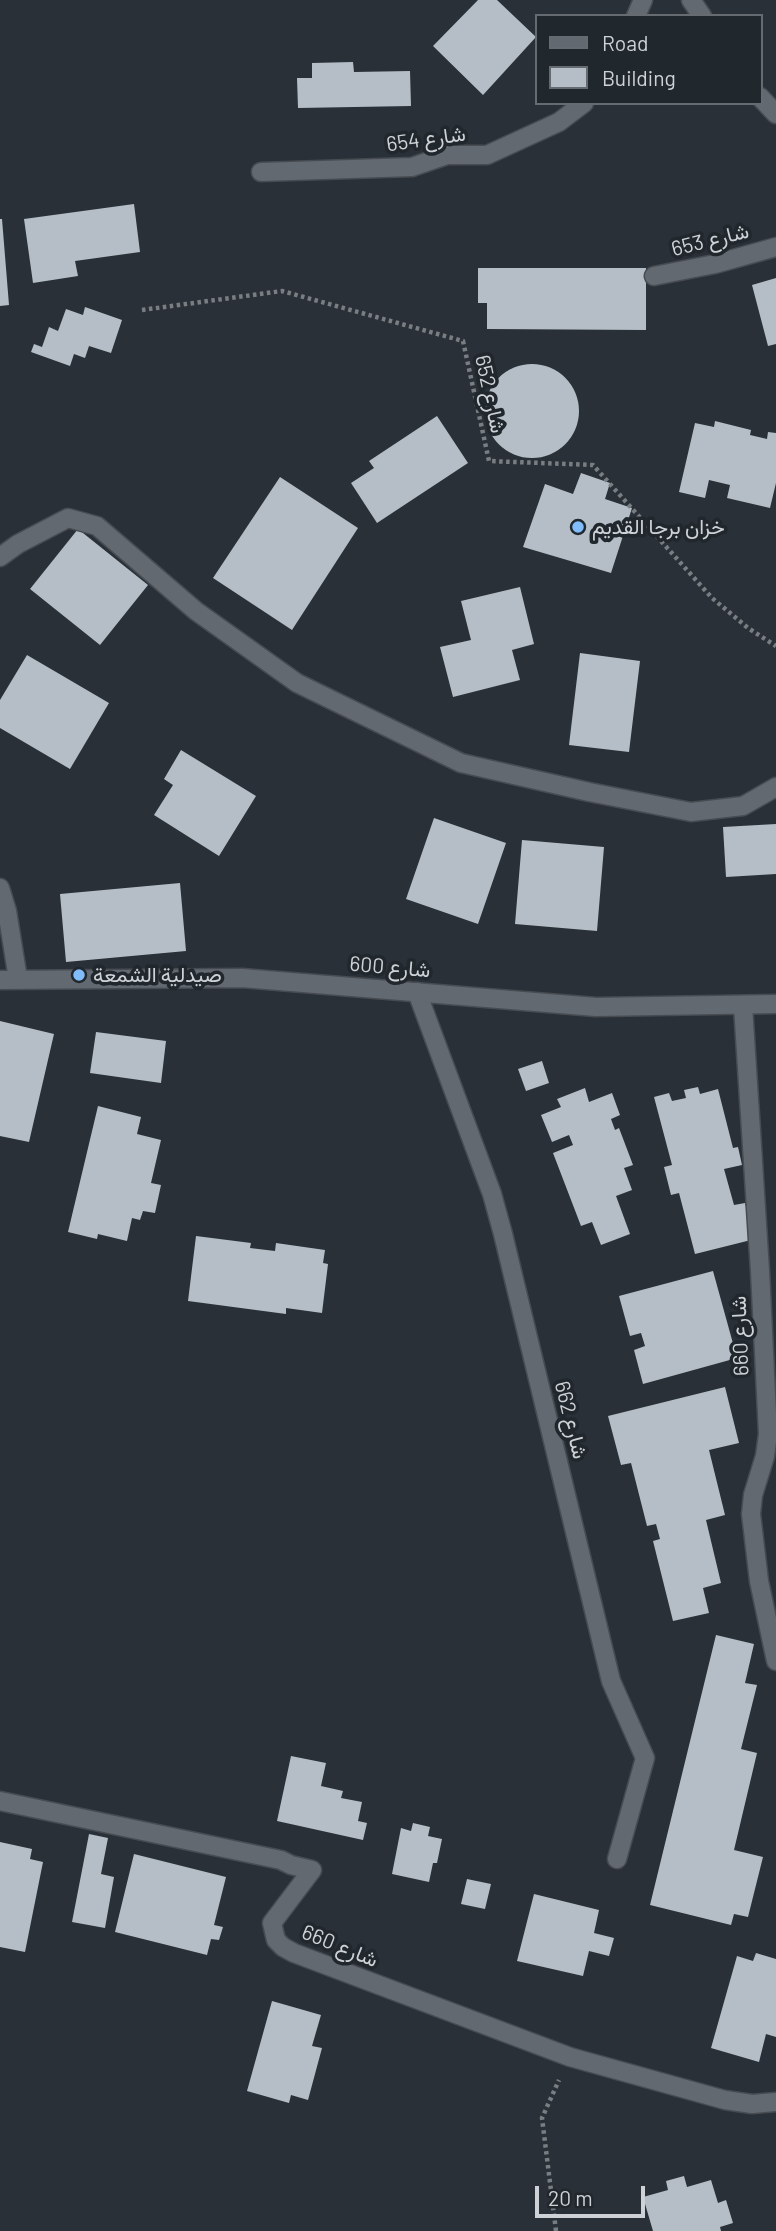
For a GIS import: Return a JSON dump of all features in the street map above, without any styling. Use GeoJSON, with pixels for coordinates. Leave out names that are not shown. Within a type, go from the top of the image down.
{"type":"FeatureCollection","features":[{"type":"Feature","properties":{"kind":"street"},"geometry":{"type":"LineString","coordinates":[[762,99],[776,114]]}},
{"type":"Feature","properties":{"kind":"street","name":"شارع 654"},"geometry":{"type":"LineString","coordinates":[[261,172],[412,167],[447,155],[487,155],[559,122],[580,105]]}},
{"type":"Feature","properties":{"kind":"street","name":"شارع 653"},"geometry":{"type":"LineString","coordinates":[[654,276],[715,264],[776,247]]}},
{"type":"Feature","properties":{"kind":"street"},"geometry":{"type":"LineString","coordinates":[[0,557],[18,544],[68,518],[97,526],[196,611],[297,683],[461,763],[691,812],[743,806],[776,787]]}},
{"type":"Feature","properties":{"kind":"street"},"geometry":{"type":"LineString","coordinates":[[0,888],[7,911],[18,979]]}},
{"type":"Feature","properties":{"kind":"street","name":"شارع 600"},"geometry":{"type":"LineString","coordinates":[[0,980],[242,978],[596,1007],[776,1004]]}},
{"type":"Feature","properties":{"kind":"street","name":"شارع 662"},"geometry":{"type":"LineString","coordinates":[[417,992],[492,1194],[611,1681],[645,1758],[617,1860]]}},
{"type":"Feature","properties":{"kind":"street","name":"شارع 660"},"geometry":{"type":"LineString","coordinates":[[743,1006],[771,1408],[765,1456],[753,1495],[751,1514],[759,1581],[776,1661]]}},
{"type":"Feature","properties":{"kind":"street","name":"شارع 660"},"geometry":{"type":"LineString","coordinates":[[0,1801],[281,1860],[291,1866],[312,1870],[272,1923],[276,1940],[284,1948],[424,2004],[570,2057],[725,2100],[752,2104],[776,2102]]}},
{"type":"Feature","properties":{"kind":"path","name":"شارع 652"},"geometry":{"type":"LineString","coordinates":[[142,310],[282,291],[463,341],[489,461],[593,466],[712,598],[748,628],[776,646]]}},
{"type":"Feature","properties":{"kind":"path"},"geometry":{"type":"LineString","coordinates":[[556,2231],[542,2118],[570,2057]]}},
{"type":"Feature","properties":{"kind":"building"},"geometry":{"type":"Polygon","coordinates":[[[478,0],[497,0],[534,35],[534,39],[483,95],[433,46],[478,0]]]}},
{"type":"Feature","properties":{"kind":"building"},"geometry":{"type":"Polygon","coordinates":[[[353,62],[354,72],[410,71],[411,106],[298,108],[297,78],[312,78],[312,63],[353,62]]]}},
{"type":"Feature","properties":{"kind":"building"},"geometry":{"type":"Polygon","coordinates":[[[134,204],[140,252],[75,261],[78,276],[33,283],[24,219],[134,204]]]}},
{"type":"Feature","properties":{"kind":"building"},"geometry":{"type":"Polygon","coordinates":[[[0,219],[9,305],[0,306],[0,219]]]}},
{"type":"Feature","properties":{"kind":"building"},"geometry":{"type":"Polygon","coordinates":[[[478,268],[646,268],[646,330],[487,329],[487,303],[478,303],[478,268]]]}},
{"type":"Feature","properties":{"kind":"building"},"geometry":{"type":"Polygon","coordinates":[[[776,278],[776,344],[768,346],[752,285],[776,278]]]}},
{"type":"Feature","properties":{"kind":"building"},"geometry":{"type":"Polygon","coordinates":[[[85,307],[122,320],[111,353],[89,346],[85,358],[74,354],[70,366],[31,352],[34,344],[42,347],[49,327],[58,331],[66,309],[83,315],[85,307]]]}},
{"type":"Feature","properties":{"kind":"building"},"geometry":{"type":"Polygon","coordinates":[[[532,364],[550,368],[565,378],[575,393],[579,411],[575,429],[565,444],[550,454],[532,458],[514,454],[499,444],[489,429],[485,411],[489,393],[499,378],[514,368],[532,364]]]}},
{"type":"Feature","properties":{"kind":"building"},"geometry":{"type":"Polygon","coordinates":[[[437,416],[468,463],[377,523],[351,483],[374,468],[369,461],[437,416]]]}},
{"type":"Feature","properties":{"kind":"building"},"geometry":{"type":"Polygon","coordinates":[[[715,421],[751,430],[750,435],[767,439],[768,432],[776,433],[776,483],[770,508],[727,498],[730,485],[709,480],[705,498],[679,492],[695,423],[714,427],[715,421]]]}},
{"type":"Feature","properties":{"kind":"building","name":"خزان برجا القديم"},"geometry":{"type":"Polygon","coordinates":[[[581,473],[610,483],[605,499],[632,508],[611,573],[523,547],[545,484],[573,494],[581,473]]]}},
{"type":"Feature","properties":{"kind":"building"},"geometry":{"type":"Polygon","coordinates":[[[280,477],[358,528],[292,630],[213,578],[280,477]]]}},
{"type":"Feature","properties":{"kind":"building"},"geometry":{"type":"Polygon","coordinates":[[[78,529],[148,585],[100,645],[30,589],[78,529]]]}},
{"type":"Feature","properties":{"kind":"building"},"geometry":{"type":"Polygon","coordinates":[[[520,587],[534,644],[512,650],[520,680],[453,697],[440,647],[471,640],[461,601],[520,587]]]}},
{"type":"Feature","properties":{"kind":"building"},"geometry":{"type":"Polygon","coordinates":[[[580,653],[640,661],[629,752],[569,745],[580,653]]]}},
{"type":"Feature","properties":{"kind":"building"},"geometry":{"type":"Polygon","coordinates":[[[27,655],[109,703],[70,769],[0,728],[0,700],[27,655]]]}},
{"type":"Feature","properties":{"kind":"building"},"geometry":{"type":"Polygon","coordinates":[[[181,750],[256,796],[219,856],[154,815],[173,785],[164,779],[181,750]]]}},
{"type":"Feature","properties":{"kind":"building"},"geometry":{"type":"Polygon","coordinates":[[[434,818],[506,843],[478,924],[406,899],[434,818]]]}},
{"type":"Feature","properties":{"kind":"building"},"geometry":{"type":"Polygon","coordinates":[[[776,824],[776,874],[726,877],[723,827],[776,824]]]}},
{"type":"Feature","properties":{"kind":"building"},"geometry":{"type":"Polygon","coordinates":[[[522,840],[604,847],[597,931],[515,924],[522,840]]]}},
{"type":"Feature","properties":{"kind":"building"},"geometry":{"type":"Polygon","coordinates":[[[180,883],[186,951],[66,962],[60,894],[180,883]]]}},
{"type":"Feature","properties":{"kind":"building"},"geometry":{"type":"Polygon","coordinates":[[[0,1021],[54,1034],[29,1142],[0,1136],[0,1021]]]}},
{"type":"Feature","properties":{"kind":"building"},"geometry":{"type":"Polygon","coordinates":[[[96,1032],[166,1041],[161,1083],[90,1073],[96,1032]]]}},
{"type":"Feature","properties":{"kind":"building"},"geometry":{"type":"Polygon","coordinates":[[[542,1061],[549,1083],[526,1091],[518,1069],[542,1061]]]}},
{"type":"Feature","properties":{"kind":"building"},"geometry":{"type":"Polygon","coordinates":[[[698,1087],[700,1094],[718,1089],[733,1148],[738,1147],[742,1165],[724,1169],[734,1205],[745,1203],[755,1239],[695,1254],[679,1193],[671,1195],[664,1167],[672,1165],[654,1097],[669,1093],[672,1101],[686,1098],[684,1090],[698,1087]]]}},
{"type":"Feature","properties":{"kind":"building"},"geometry":{"type":"Polygon","coordinates":[[[585,1088],[589,1102],[612,1093],[620,1115],[611,1119],[615,1130],[619,1128],[633,1165],[624,1168],[632,1190],[616,1196],[630,1234],[601,1245],[592,1222],[581,1226],[553,1153],[573,1145],[569,1135],[552,1142],[541,1115],[561,1107],[557,1099],[585,1088]]]}},
{"type":"Feature","properties":{"kind":"building"},"geometry":{"type":"Polygon","coordinates":[[[98,1106],[141,1117],[137,1134],[161,1140],[151,1183],[161,1185],[155,1213],[143,1211],[140,1220],[132,1218],[127,1241],[98,1234],[97,1239],[68,1232],[98,1106]]]}},
{"type":"Feature","properties":{"kind":"building"},"geometry":{"type":"Polygon","coordinates":[[[196,1236],[251,1243],[250,1248],[275,1251],[276,1243],[325,1250],[323,1263],[328,1264],[322,1313],[286,1308],[286,1314],[188,1301],[196,1236]]]}},
{"type":"Feature","properties":{"kind":"building"},"geometry":{"type":"Polygon","coordinates":[[[713,1271],[737,1358],[643,1384],[634,1350],[645,1346],[641,1333],[630,1336],[619,1296],[713,1271]]]}},
{"type":"Feature","properties":{"kind":"building"},"geometry":{"type":"Polygon","coordinates":[[[725,1387],[739,1443],[709,1450],[725,1515],[706,1520],[721,1583],[703,1588],[709,1613],[673,1621],[653,1541],[660,1539],[656,1524],[647,1526],[631,1463],[621,1465],[608,1416],[725,1387]]]}},
{"type":"Feature","properties":{"kind":"building"},"geometry":{"type":"Polygon","coordinates":[[[716,1635],[754,1644],[745,1683],[757,1685],[741,1749],[757,1753],[734,1850],[763,1857],[748,1917],[734,1914],[731,1925],[650,1905],[716,1635]]]}},
{"type":"Feature","properties":{"kind":"building"},"geometry":{"type":"Polygon","coordinates":[[[291,1756],[326,1763],[321,1786],[343,1791],[341,1798],[362,1802],[358,1821],[367,1823],[363,1840],[277,1821],[291,1756]]]}},
{"type":"Feature","properties":{"kind":"building"},"geometry":{"type":"Polygon","coordinates":[[[413,1823],[430,1827],[428,1836],[442,1839],[437,1863],[433,1863],[429,1882],[392,1874],[401,1828],[411,1831],[413,1823]]]}},
{"type":"Feature","properties":{"kind":"building"},"geometry":{"type":"Polygon","coordinates":[[[89,1834],[108,1838],[101,1874],[114,1877],[105,1928],[72,1922],[89,1834]]]}},
{"type":"Feature","properties":{"kind":"building"},"geometry":{"type":"Polygon","coordinates":[[[0,1842],[32,1849],[30,1859],[43,1862],[25,1952],[0,1947],[0,1842]]]}},
{"type":"Feature","properties":{"kind":"building"},"geometry":{"type":"Polygon","coordinates":[[[134,1854],[226,1877],[214,1925],[223,1927],[219,1940],[211,1939],[207,1955],[115,1932],[134,1854]]]}},
{"type":"Feature","properties":{"kind":"building"},"geometry":{"type":"Polygon","coordinates":[[[467,1879],[491,1884],[485,1909],[461,1904],[467,1879]]]}},
{"type":"Feature","properties":{"kind":"building"},"geometry":{"type":"Polygon","coordinates":[[[534,1894],[599,1910],[594,1933],[614,1938],[609,1956],[589,1951],[583,1976],[517,1961],[534,1894]]]}},
{"type":"Feature","properties":{"kind":"building"},"geometry":{"type":"Polygon","coordinates":[[[756,1953],[776,1959],[776,2037],[766,2034],[759,2062],[711,2048],[737,1956],[753,1961],[756,1953]]]}},
{"type":"Feature","properties":{"kind":"building"},"geometry":{"type":"Polygon","coordinates":[[[272,2001],[321,2015],[312,2046],[322,2048],[308,2100],[291,2095],[289,2103],[247,2091],[272,2001]]]}},
{"type":"Feature","properties":{"kind":"building"},"geometry":{"type":"Polygon","coordinates":[[[684,2176],[687,2187],[711,2180],[718,2203],[726,2200],[733,2223],[720,2227],[721,2231],[653,2231],[643,2197],[668,2190],[666,2181],[684,2176]]]}},
{"type":"Feature","properties":{"kind":"place","name":"خزان برجا القديم"},"geometry":{"type":"Point","coordinates":[578,527]}},
{"type":"Feature","properties":{"kind":"place","name":"صيدلية الشمعة"},"geometry":{"type":"Point","coordinates":[79,975]}}]}
